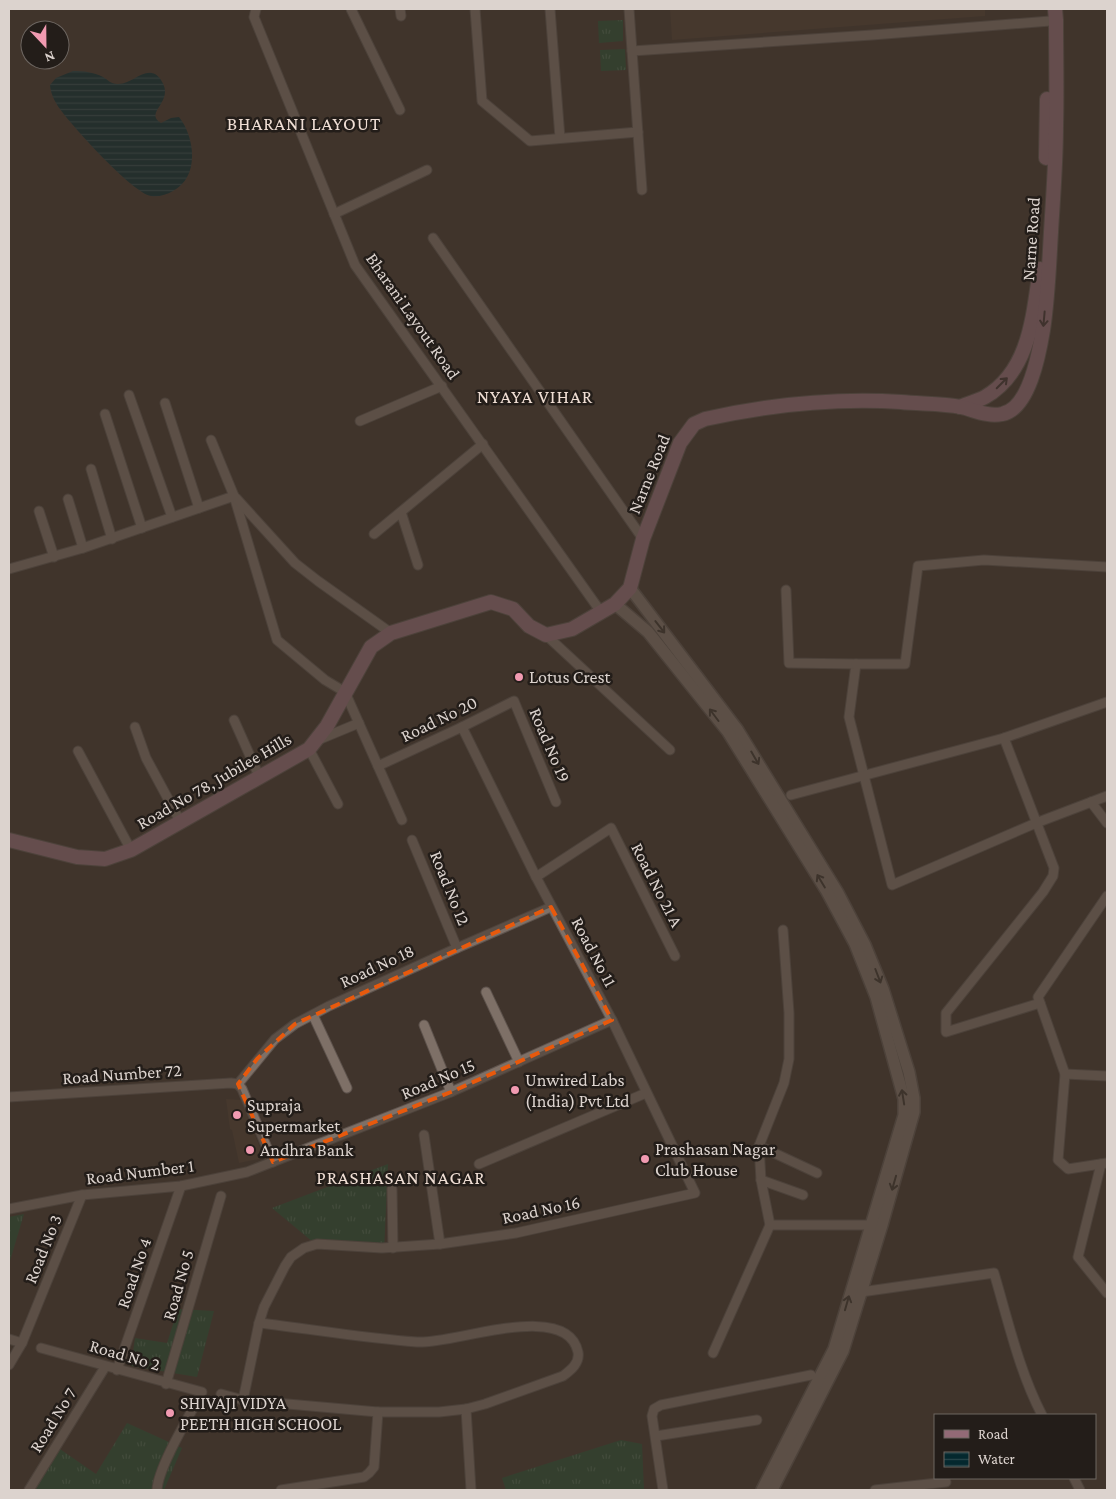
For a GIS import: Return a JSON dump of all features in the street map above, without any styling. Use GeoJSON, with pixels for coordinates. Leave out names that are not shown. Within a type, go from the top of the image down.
{"type":"FeatureCollection","features":[{"type":"Feature","properties":{"kind":"main road","name":"Narne Road"},"geometry":{"type":"LineString","coordinates":[[546,635],[572,629],[615,604],[630,588],[642,539],[680,443],[694,424],[705,419],[788,405],[849,402],[890,402],[960,407],[988,414],[1002,414],[1014,409],[1028,388],[1043,330],[1056,127],[1056,20],[1051,13]]}},
{"type":"Feature","properties":{"kind":"main road","name":"Narne Road"},"geometry":{"type":"LineString","coordinates":[[960,407],[984,398],[1002,384],[1013,371],[1020,358],[1031,326],[1040,269],[1044,208],[1051,13]]}},
{"type":"Feature","properties":{"kind":"main road","name":"Road No 78, Jubilee Hills"},"geometry":{"type":"LineString","coordinates":[[9,840],[77,857],[105,859],[130,850],[312,745],[327,726],[371,647],[391,633],[491,602],[513,609],[529,626],[546,635]]}},
{"type":"Feature","properties":{"kind":"street","name":"Bharani Layout Road"},"geometry":{"type":"LineString","coordinates":[[256,9],[254,17],[355,265],[601,612]]}},
{"type":"Feature","properties":{"kind":"street"},"geometry":{"type":"LineString","coordinates":[[350,9],[400,110]]}},
{"type":"Feature","properties":{"kind":"street"},"geometry":{"type":"LineString","coordinates":[[475,9],[482,101],[530,141],[638,132]]}},
{"type":"Feature","properties":{"kind":"street"},"geometry":{"type":"LineString","coordinates":[[550,9],[560,138]]}},
{"type":"Feature","properties":{"kind":"street"},"geometry":{"type":"LineString","coordinates":[[629,9],[642,190]]}},
{"type":"Feature","properties":{"kind":"street"},"geometry":{"type":"LineString","coordinates":[[632,51],[872,35],[1051,13]]}},
{"type":"Feature","properties":{"kind":"street"},"geometry":{"type":"LineString","coordinates":[[334,214],[427,170]]}},
{"type":"Feature","properties":{"kind":"street"},"geometry":{"type":"LineString","coordinates":[[433,238],[642,539]]}},
{"type":"Feature","properties":{"kind":"street"},"geometry":{"type":"LineString","coordinates":[[360,421],[442,386]]}},
{"type":"Feature","properties":{"kind":"street"},"geometry":{"type":"LineString","coordinates":[[129,395],[172,517]]}},
{"type":"Feature","properties":{"kind":"street"},"geometry":{"type":"LineString","coordinates":[[165,403],[199,508]]}},
{"type":"Feature","properties":{"kind":"street"},"geometry":{"type":"LineString","coordinates":[[105,414],[142,528]]}},
{"type":"Feature","properties":{"kind":"street"},"geometry":{"type":"LineString","coordinates":[[211,440],[234,496],[276,640],[325,680],[345,692],[402,820]]}},
{"type":"Feature","properties":{"kind":"street"},"geometry":{"type":"LineString","coordinates":[[374,534],[483,444]]}},
{"type":"Feature","properties":{"kind":"street"},"geometry":{"type":"LineString","coordinates":[[91,469],[112,539]]}},
{"type":"Feature","properties":{"kind":"street"},"geometry":{"type":"LineString","coordinates":[[9,569],[112,539],[234,496]]}},
{"type":"Feature","properties":{"kind":"street"},"geometry":{"type":"LineString","coordinates":[[234,496],[295,563],[391,633]]}},
{"type":"Feature","properties":{"kind":"street"},"geometry":{"type":"LineString","coordinates":[[68,498],[83,548]]}},
{"type":"Feature","properties":{"kind":"street"},"geometry":{"type":"LineString","coordinates":[[39,511],[54,557]]}},
{"type":"Feature","properties":{"kind":"street"},"geometry":{"type":"LineString","coordinates":[[401,512],[418,565]]}},
{"type":"Feature","properties":{"kind":"street"},"geometry":{"type":"LineString","coordinates":[[786,590],[789,663],[906,664],[918,566],[984,560],[1107,568]]}},
{"type":"Feature","properties":{"kind":"street"},"geometry":{"type":"LineString","coordinates":[[630,588],[737,729],[825,869],[875,968],[909,1072],[915,1106],[877,1225],[834,1349],[762,1490]]}},
{"type":"Feature","properties":{"kind":"street"},"geometry":{"type":"LineString","coordinates":[[615,604],[648,632],[728,732],[826,890],[855,944],[865,968],[890,1045],[900,1080],[905,1108],[861,1292],[843,1351],[772,1490]]}},
{"type":"Feature","properties":{"kind":"street"},"geometry":{"type":"LineString","coordinates":[[546,635],[670,750]]}},
{"type":"Feature","properties":{"kind":"street"},"geometry":{"type":"LineString","coordinates":[[856,664],[849,717],[892,885],[1036,823],[1107,796]]}},
{"type":"Feature","properties":{"kind":"street","name":"Road No 20"},"geometry":{"type":"LineString","coordinates":[[378,766],[514,701]]}},
{"type":"Feature","properties":{"kind":"street","name":"Road No 19"},"geometry":{"type":"LineString","coordinates":[[514,701],[556,802]]}},
{"type":"Feature","properties":{"kind":"street"},"geometry":{"type":"LineString","coordinates":[[791,795],[1004,738],[1107,702]]}},
{"type":"Feature","properties":{"kind":"street"},"geometry":{"type":"LineString","coordinates":[[234,720],[259,776]]}},
{"type":"Feature","properties":{"kind":"street"},"geometry":{"type":"LineString","coordinates":[[338,804],[312,745],[359,724]]}},
{"type":"Feature","properties":{"kind":"street"},"geometry":{"type":"LineString","coordinates":[[134,727],[146,758],[180,821]]}},
{"type":"Feature","properties":{"kind":"street","name":"Road No 11"},"geometry":{"type":"LineString","coordinates":[[462,727],[551,907],[612,1020],[695,1193]]}},
{"type":"Feature","properties":{"kind":"street"},"geometry":{"type":"LineString","coordinates":[[1004,738],[1054,868],[1053,876],[1043,892],[946,1013],[946,1032],[1040,1003]]}},
{"type":"Feature","properties":{"kind":"street"},"geometry":{"type":"LineString","coordinates":[[78,751],[130,850]]}},
{"type":"Feature","properties":{"kind":"street"},"geometry":{"type":"LineString","coordinates":[[1091,802],[1107,823]]}},
{"type":"Feature","properties":{"kind":"street","name":"Road No 21 A"},"geometry":{"type":"LineString","coordinates":[[536,877],[611,828],[675,956]]}},
{"type":"Feature","properties":{"kind":"street","name":"Road No 12"},"geometry":{"type":"LineString","coordinates":[[412,840],[457,948]]}},
{"type":"Feature","properties":{"kind":"street"},"geometry":{"type":"LineString","coordinates":[[1107,896],[1038,997],[1064,1074],[1058,1160],[1068,1169],[1104,1164],[1078,1257],[1107,1293]]}},
{"type":"Feature","properties":{"kind":"street","name":"Road No 18"},"geometry":{"type":"LineString","coordinates":[[238,1084],[275,1039],[296,1024],[457,948],[551,907]]}},
{"type":"Feature","properties":{"kind":"street"},"geometry":{"type":"LineString","coordinates":[[713,1353],[770,1225],[761,1180],[759,1146],[784,1083],[789,1059],[789,1013],[783,930]]}},
{"type":"Feature","properties":{"kind":"street"},"geometry":{"type":"LineString","coordinates":[[486,992],[519,1062]]}},
{"type":"Feature","properties":{"kind":"street"},"geometry":{"type":"LineString","coordinates":[[313,1015],[347,1088]]}},
{"type":"Feature","properties":{"kind":"street","name":"Road No 15"},"geometry":{"type":"LineString","coordinates":[[273,1162],[451,1092],[612,1020]]}},
{"type":"Feature","properties":{"kind":"street"},"geometry":{"type":"LineString","coordinates":[[424,1025],[451,1092]]}},
{"type":"Feature","properties":{"kind":"street"},"geometry":{"type":"LineString","coordinates":[[1064,1074],[1107,1076]]}},
{"type":"Feature","properties":{"kind":"street"},"geometry":{"type":"LineString","coordinates":[[238,1084],[242,1089],[273,1162]]}},
{"type":"Feature","properties":{"kind":"street","name":"Road Number 72"},"geometry":{"type":"LineString","coordinates":[[9,1097],[238,1084]]}},
{"type":"Feature","properties":{"kind":"street"},"geometry":{"type":"LineString","coordinates":[[479,1164],[646,1093]]}},
{"type":"Feature","properties":{"kind":"street"},"geometry":{"type":"LineString","coordinates":[[424,1135],[440,1244]]}},
{"type":"Feature","properties":{"kind":"street"},"geometry":{"type":"LineString","coordinates":[[759,1146],[817,1173]]}},
{"type":"Feature","properties":{"kind":"street","name":"Road Number 1"},"geometry":{"type":"LineString","coordinates":[[9,1209],[82,1195],[181,1186],[247,1172],[273,1162]]}},
{"type":"Feature","properties":{"kind":"street"},"geometry":{"type":"LineString","coordinates":[[761,1180],[803,1195]]}},
{"type":"Feature","properties":{"kind":"street","name":"Road No 4"},"geometry":{"type":"LineString","coordinates":[[117,1370],[181,1186]]}},
{"type":"Feature","properties":{"kind":"street"},"geometry":{"type":"LineString","coordinates":[[392,1188],[393,1248]]}},
{"type":"Feature","properties":{"kind":"street","name":"Road No 16"},"geometry":{"type":"LineString","coordinates":[[243,1400],[258,1323],[264,1307],[285,1266],[292,1257],[304,1248],[317,1244],[393,1248],[440,1244],[516,1233],[695,1193]]}},
{"type":"Feature","properties":{"kind":"street","name":"Road No 3"},"geometry":{"type":"LineString","coordinates":[[9,1365],[22,1342],[82,1195]]}},
{"type":"Feature","properties":{"kind":"street","name":"Road No 5"},"geometry":{"type":"LineString","coordinates":[[166,1384],[221,1196]]}},
{"type":"Feature","properties":{"kind":"street"},"geometry":{"type":"LineString","coordinates":[[770,1225],[877,1225]]}},
{"type":"Feature","properties":{"kind":"street"},"geometry":{"type":"LineString","coordinates":[[861,1292],[994,1273],[1020,1363],[1041,1414]]}},
{"type":"Feature","properties":{"kind":"street"},"geometry":{"type":"LineString","coordinates":[[221,1394],[243,1400],[378,1412],[439,1412],[466,1409],[563,1376],[573,1368],[579,1358],[578,1350],[572,1338],[560,1330],[541,1327],[515,1326],[419,1342],[258,1323]]}},
{"type":"Feature","properties":{"kind":"street"},"geometry":{"type":"LineString","coordinates":[[9,1339],[22,1342]]}},
{"type":"Feature","properties":{"kind":"street","name":"Road No 2"},"geometry":{"type":"LineString","coordinates":[[41,1348],[166,1384],[202,1392],[168,1457],[157,1484],[157,1490]]}},
{"type":"Feature","properties":{"kind":"street","name":"Road No 7"},"geometry":{"type":"LineString","coordinates":[[29,1490],[105,1367]]}},
{"type":"Feature","properties":{"kind":"street"},"geometry":{"type":"LineString","coordinates":[[663,1490],[652,1412],[654,1409],[661,1405],[811,1375]]}},
{"type":"Feature","properties":{"kind":"street"},"geometry":{"type":"LineString","coordinates":[[466,1409],[471,1490]]}},
{"type":"Feature","properties":{"kind":"street"},"geometry":{"type":"LineString","coordinates":[[281,1490],[356,1478],[369,1473],[374,1467],[378,1412]]}},
{"type":"Feature","properties":{"kind":"street"},"geometry":{"type":"LineString","coordinates":[[656,1436],[757,1420]]}},
{"type":"Feature","properties":{"kind":"street"},"geometry":{"type":"LineString","coordinates":[[875,1490],[946,1482]]}},
{"type":"Feature","properties":{"kind":"highlighted area"},"geometry":{"type":"Polygon","coordinates":[[[551,907],[612,1020],[451,1092],[273,1162],[238,1084],[257,1059],[295,1024],[551,907]]]}},
{"type":"Feature","properties":{"kind":"shaded area"},"geometry":{"type":"Polygon","coordinates":[[[670,9],[985,9],[985,16],[672,40],[670,9]]]}},
{"type":"Feature","properties":{"kind":"shaded area"},"geometry":{"type":"Polygon","coordinates":[[[226,1099],[241,1100],[264,1158],[239,1163],[232,1130],[230,1129],[226,1099]]]}},
{"type":"Feature","properties":{"kind":"green space"},"geometry":{"type":"Polygon","coordinates":[[[623,20],[623,41],[599,43],[598,21],[623,20]]]}},
{"type":"Feature","properties":{"kind":"green space"},"geometry":{"type":"Polygon","coordinates":[[[625,49],[626,70],[601,71],[600,50],[625,49]]]}},
{"type":"Feature","properties":{"kind":"green space"},"geometry":{"type":"Polygon","coordinates":[[[388,1164],[384,1251],[319,1247],[272,1208],[388,1164]]]}},
{"type":"Feature","properties":{"kind":"green space"},"geometry":{"type":"Polygon","coordinates":[[[24,1214],[9,1264],[9,1217],[24,1214]]]}},
{"type":"Feature","properties":{"kind":"green space"},"geometry":{"type":"Polygon","coordinates":[[[178,1309],[214,1311],[197,1377],[131,1366],[135,1338],[167,1343],[178,1309]]]}},
{"type":"Feature","properties":{"kind":"green space"},"geometry":{"type":"Polygon","coordinates":[[[127,1423],[182,1448],[164,1490],[31,1490],[57,1447],[96,1474],[127,1423]]]}},
{"type":"Feature","properties":{"kind":"green space"},"geometry":{"type":"Polygon","coordinates":[[[621,1440],[642,1444],[644,1490],[506,1490],[502,1478],[621,1440]]]}},
{"type":"Feature","properties":{"kind":"water"},"geometry":{"type":"Polygon","coordinates":[[[73,71],[96,74],[115,84],[123,84],[145,73],[156,75],[161,80],[165,88],[165,94],[157,110],[156,119],[161,123],[171,118],[179,117],[189,135],[192,156],[191,167],[182,185],[165,195],[151,196],[131,184],[91,146],[60,110],[51,93],[50,85],[56,78],[73,71]]]}},
{"type":"Feature","properties":{"kind":"place","name":"Lotus Crest"},"geometry":{"type":"Point","coordinates":[519,677]}},
{"type":"Feature","properties":{"kind":"place","name":"Unwired Labs (India) Pvt Ltd"},"geometry":{"type":"Point","coordinates":[515,1090]}},
{"type":"Feature","properties":{"kind":"place","name":"Supraja Supermarket"},"geometry":{"type":"Point","coordinates":[237,1115]}},
{"type":"Feature","properties":{"kind":"place","name":"Andhra Bank"},"geometry":{"type":"Point","coordinates":[250,1150]}},
{"type":"Feature","properties":{"kind":"place","name":"Prashasan Nagar Club House"},"geometry":{"type":"Point","coordinates":[645,1159]}},
{"type":"Feature","properties":{"kind":"place","name":"SHIVAJI VIDYA PEETH HIGH SCHOOL"},"geometry":{"type":"Point","coordinates":[170,1413]}},
{"type":"Feature","properties":{"kind":"district","name":"BHARANI LAYOUT"},"geometry":{"type":"Point","coordinates":[304,123]}},
{"type":"Feature","properties":{"kind":"district","name":"NYAYA VIHAR"},"geometry":{"type":"Point","coordinates":[535,396]}},
{"type":"Feature","properties":{"kind":"district","name":"PRASHASAN NAGAR"},"geometry":{"type":"Point","coordinates":[401,1177]}}]}
